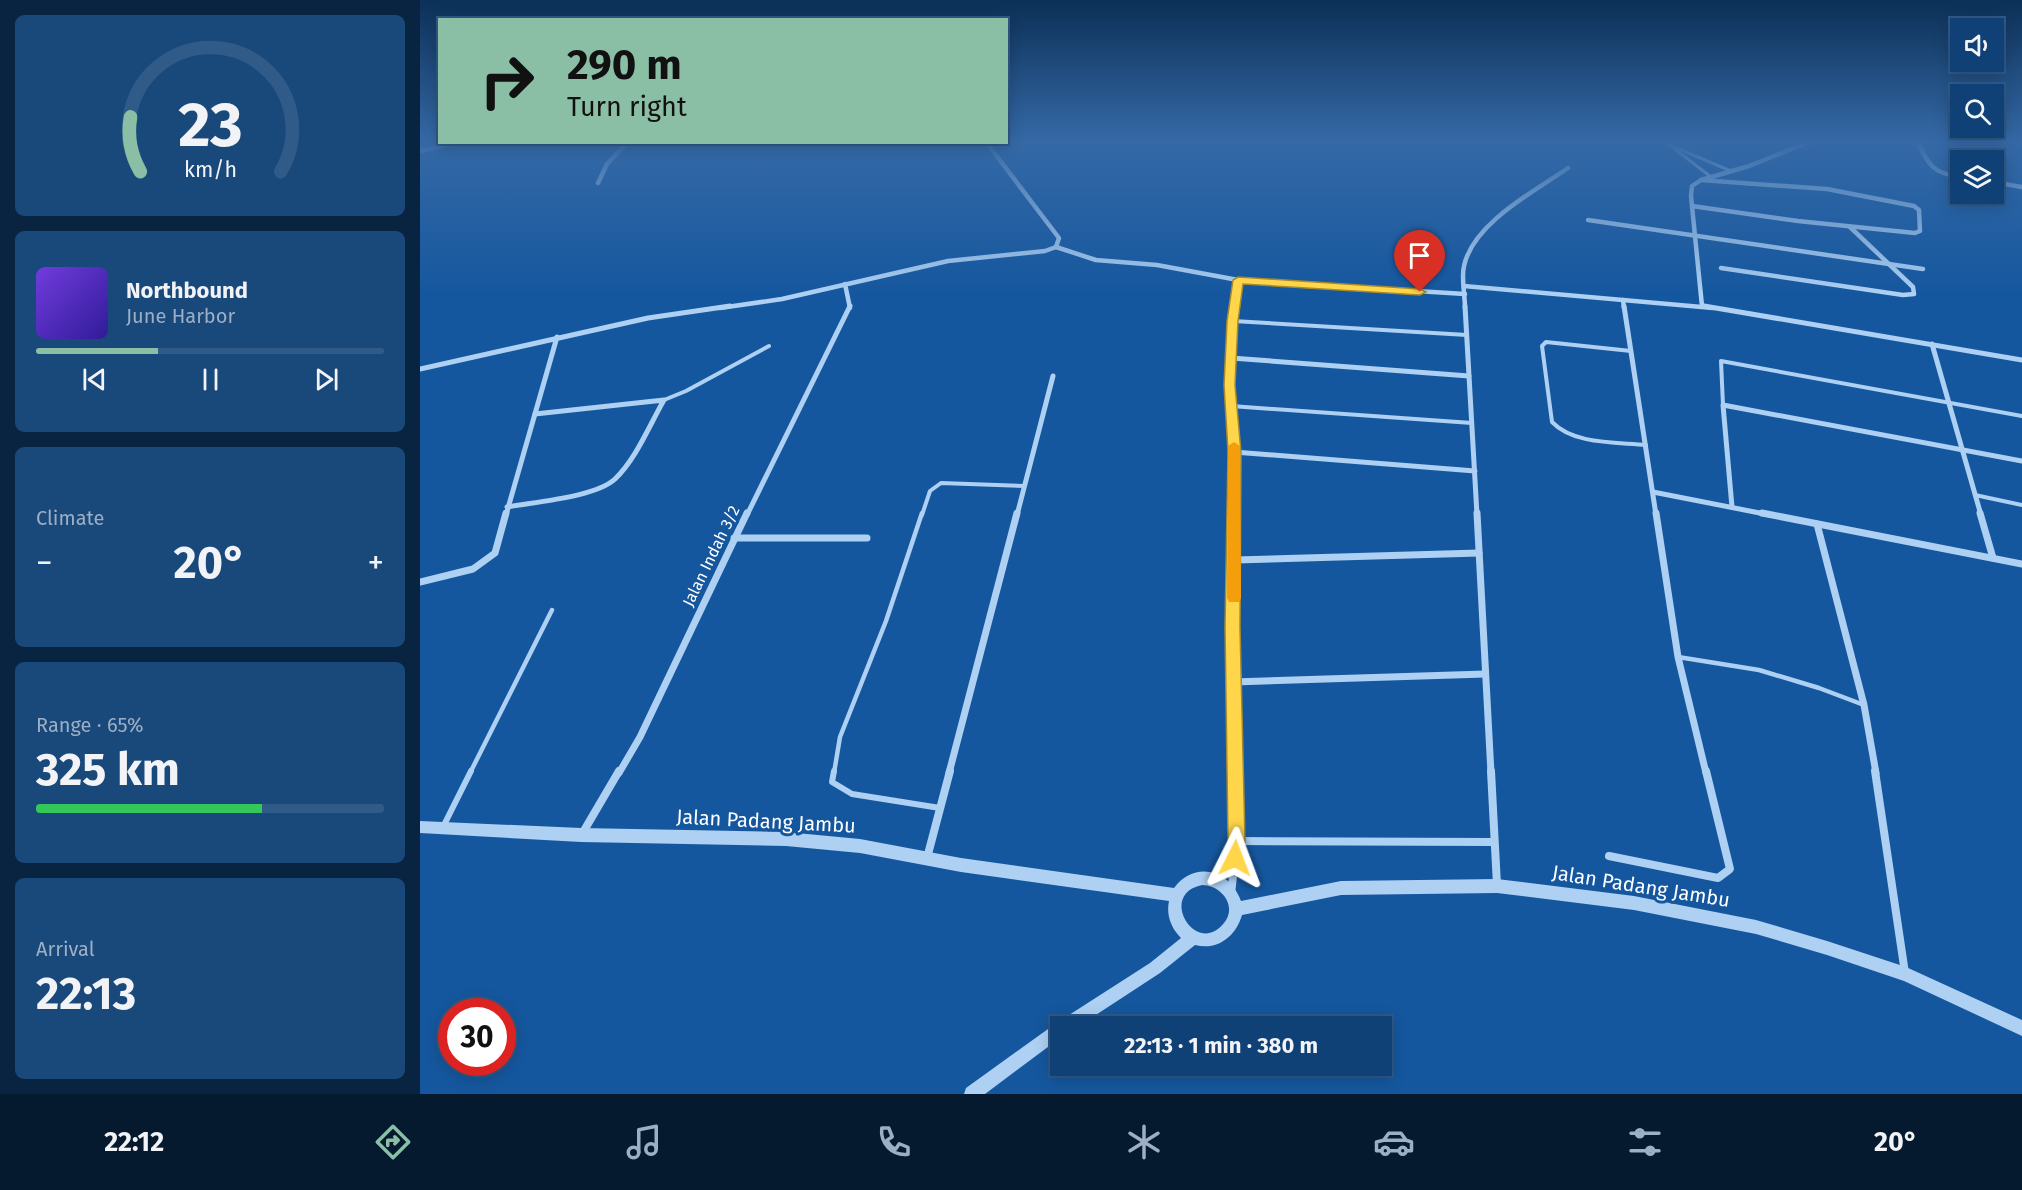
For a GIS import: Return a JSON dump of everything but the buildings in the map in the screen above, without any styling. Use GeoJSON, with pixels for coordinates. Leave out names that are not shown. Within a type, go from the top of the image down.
{"type":"FeatureCollection","features":[{"type":"Feature","properties":{"kind":"street"},"geometry":{"type":"LineString","coordinates":[[1024,192],[1059,238],[1056,247]]}},
{"type":"Feature","properties":{"kind":"street"},"geometry":{"type":"LineString","coordinates":[[1497,886],[1463,267],[1466,256],[1479,234],[1536,192]]}},
{"type":"Feature","properties":{"kind":"street"},"geometry":{"type":"LineString","coordinates":[[1692,192],[1702,306]]}},
{"type":"Feature","properties":{"kind":"street"},"geometry":{"type":"LineString","coordinates":[[1692,206],[1849,226],[1920,231],[1919,210],[1914,206],[1843,192]]}},
{"type":"Feature","properties":{"kind":"street"},"geometry":{"type":"LineString","coordinates":[[1588,220],[1923,269]]}},
{"type":"Feature","properties":{"kind":"street"},"geometry":{"type":"LineString","coordinates":[[1721,268],[1903,295],[1914,294],[1913,286],[1849,226]]}},
{"type":"Feature","properties":{"kind":"street"},"geometry":{"type":"LineString","coordinates":[[420,369],[648,318],[782,299],[948,261],[1045,251],[1056,247],[1096,260],[1158,265],[1238,280],[1465,294]]}},
{"type":"Feature","properties":{"kind":"street"},"geometry":{"type":"LineString","coordinates":[[1231,894],[1217,881],[1199,878],[1190,881],[1177,895],[1175,915],[1178,924],[1192,938],[1212,940],[1229,928],[1235,909],[1231,894],[1237,841],[1233,682],[1235,560],[1231,358],[1238,280]]}},
{"type":"Feature","properties":{"kind":"street","name":"Jalan Indah 3/2"},"geometry":{"type":"LineString","coordinates":[[581,835],[640,737],[734,538],[850,307],[845,284]]}},
{"type":"Feature","properties":{"kind":"street"},"geometry":{"type":"LineString","coordinates":[[1464,286],[1702,306],[2022,360]]}},
{"type":"Feature","properties":{"kind":"street"},"geometry":{"type":"LineString","coordinates":[[1609,856],[1718,878],[1730,869],[1678,657],[1623,300]]}},
{"type":"Feature","properties":{"kind":"street"},"geometry":{"type":"LineString","coordinates":[[420,582],[473,569],[495,553],[557,337]]}},
{"type":"Feature","properties":{"kind":"street"},"geometry":{"type":"LineString","coordinates":[[1932,344],[1994,558]]}},
{"type":"Feature","properties":{"kind":"street"},"geometry":{"type":"LineString","coordinates":[[1231,358],[1469,376]]}},
{"type":"Feature","properties":{"kind":"street"},"geometry":{"type":"LineString","coordinates":[[927,858],[1053,376]]}},
{"type":"Feature","properties":{"kind":"street"},"geometry":{"type":"LineString","coordinates":[[535,414],[664,400]]}},
{"type":"Feature","properties":{"kind":"street"},"geometry":{"type":"LineString","coordinates":[[507,507],[586,493],[613,481],[627,465],[664,400]]}},
{"type":"Feature","properties":{"kind":"street"},"geometry":{"type":"LineString","coordinates":[[1732,507],[1723,405],[2022,461]]}},
{"type":"Feature","properties":{"kind":"street"},"geometry":{"type":"LineString","coordinates":[[1234,452],[1474,471]]}},
{"type":"Feature","properties":{"kind":"street"},"geometry":{"type":"LineString","coordinates":[[1653,492],[2022,564]]}},
{"type":"Feature","properties":{"kind":"street"},"geometry":{"type":"LineString","coordinates":[[1817,524],[1864,705],[1885,827],[1906,974]]}},
{"type":"Feature","properties":{"kind":"street"},"geometry":{"type":"LineString","coordinates":[[734,538],[867,538]]}},
{"type":"Feature","properties":{"kind":"street"},"geometry":{"type":"LineString","coordinates":[[1235,560],[1479,553]]}},
{"type":"Feature","properties":{"kind":"street"},"geometry":{"type":"LineString","coordinates":[[1233,682],[1485,674]]}},
{"type":"Feature","properties":{"kind":"street","name":"Jalan Padang Jambu"},"geometry":{"type":"LineString","coordinates":[[420,827],[581,835],[786,839],[860,846],[1177,895]]}},
{"type":"Feature","properties":{"kind":"street"},"geometry":{"type":"LineString","coordinates":[[1237,841],[1494,842]]}},
{"type":"Feature","properties":{"kind":"street","name":"Jalan Padang Jambu"},"geometry":{"type":"LineString","coordinates":[[1235,909],[1341,888],[1497,886],[1634,903],[1756,927],[1906,974],[2022,1028]]}},
{"type":"Feature","properties":{"kind":"street"},"geometry":{"type":"LineString","coordinates":[[1081,1016],[1155,968],[1192,938]]}},
{"type":"Feature","properties":{"kind":"street"},"geometry":{"type":"LineString","coordinates":[[972,1094],[1050,1036]]}},
{"type":"Feature","properties":{"kind":"lane"},"geometry":{"type":"LineString","coordinates":[[1233,321],[1467,335]]}},
{"type":"Feature","properties":{"kind":"lane"},"geometry":{"type":"LineString","coordinates":[[1631,351],[1546,342],[1542,346],[1552,422],[1555,427],[1577,436],[1646,445]]}},
{"type":"Feature","properties":{"kind":"lane"},"geometry":{"type":"LineString","coordinates":[[664,400],[686,391],[769,346]]}},
{"type":"Feature","properties":{"kind":"lane"},"geometry":{"type":"LineString","coordinates":[[1723,405],[1721,361],[2022,416]]}},
{"type":"Feature","properties":{"kind":"lane"},"geometry":{"type":"LineString","coordinates":[[1231,406],[1472,423]]}},
{"type":"Feature","properties":{"kind":"lane"},"geometry":{"type":"LineString","coordinates":[[940,808],[852,794],[832,782],[840,737],[886,621],[930,490],[941,483],[1024,486]]}},
{"type":"Feature","properties":{"kind":"lane"},"geometry":{"type":"LineString","coordinates":[[1975,495],[2022,505]]}},
{"type":"Feature","properties":{"kind":"lane"},"geometry":{"type":"LineString","coordinates":[[443,828],[552,610]]}},
{"type":"Feature","properties":{"kind":"lane"},"geometry":{"type":"LineString","coordinates":[[1678,657],[1759,670],[1819,688],[1864,705]]}},
{"type":"Feature","properties":{"kind":"slow traffic"},"geometry":{"type":"LineString","coordinates":[[1234,446],[1234,598]]}},
{"type":"Feature","properties":{"kind":"route"},"geometry":{"type":"LineString","coordinates":[[1235,858],[1237,841],[1233,627],[1234,452],[1230,385],[1233,321],[1238,280],[1420,292]]}}]}
